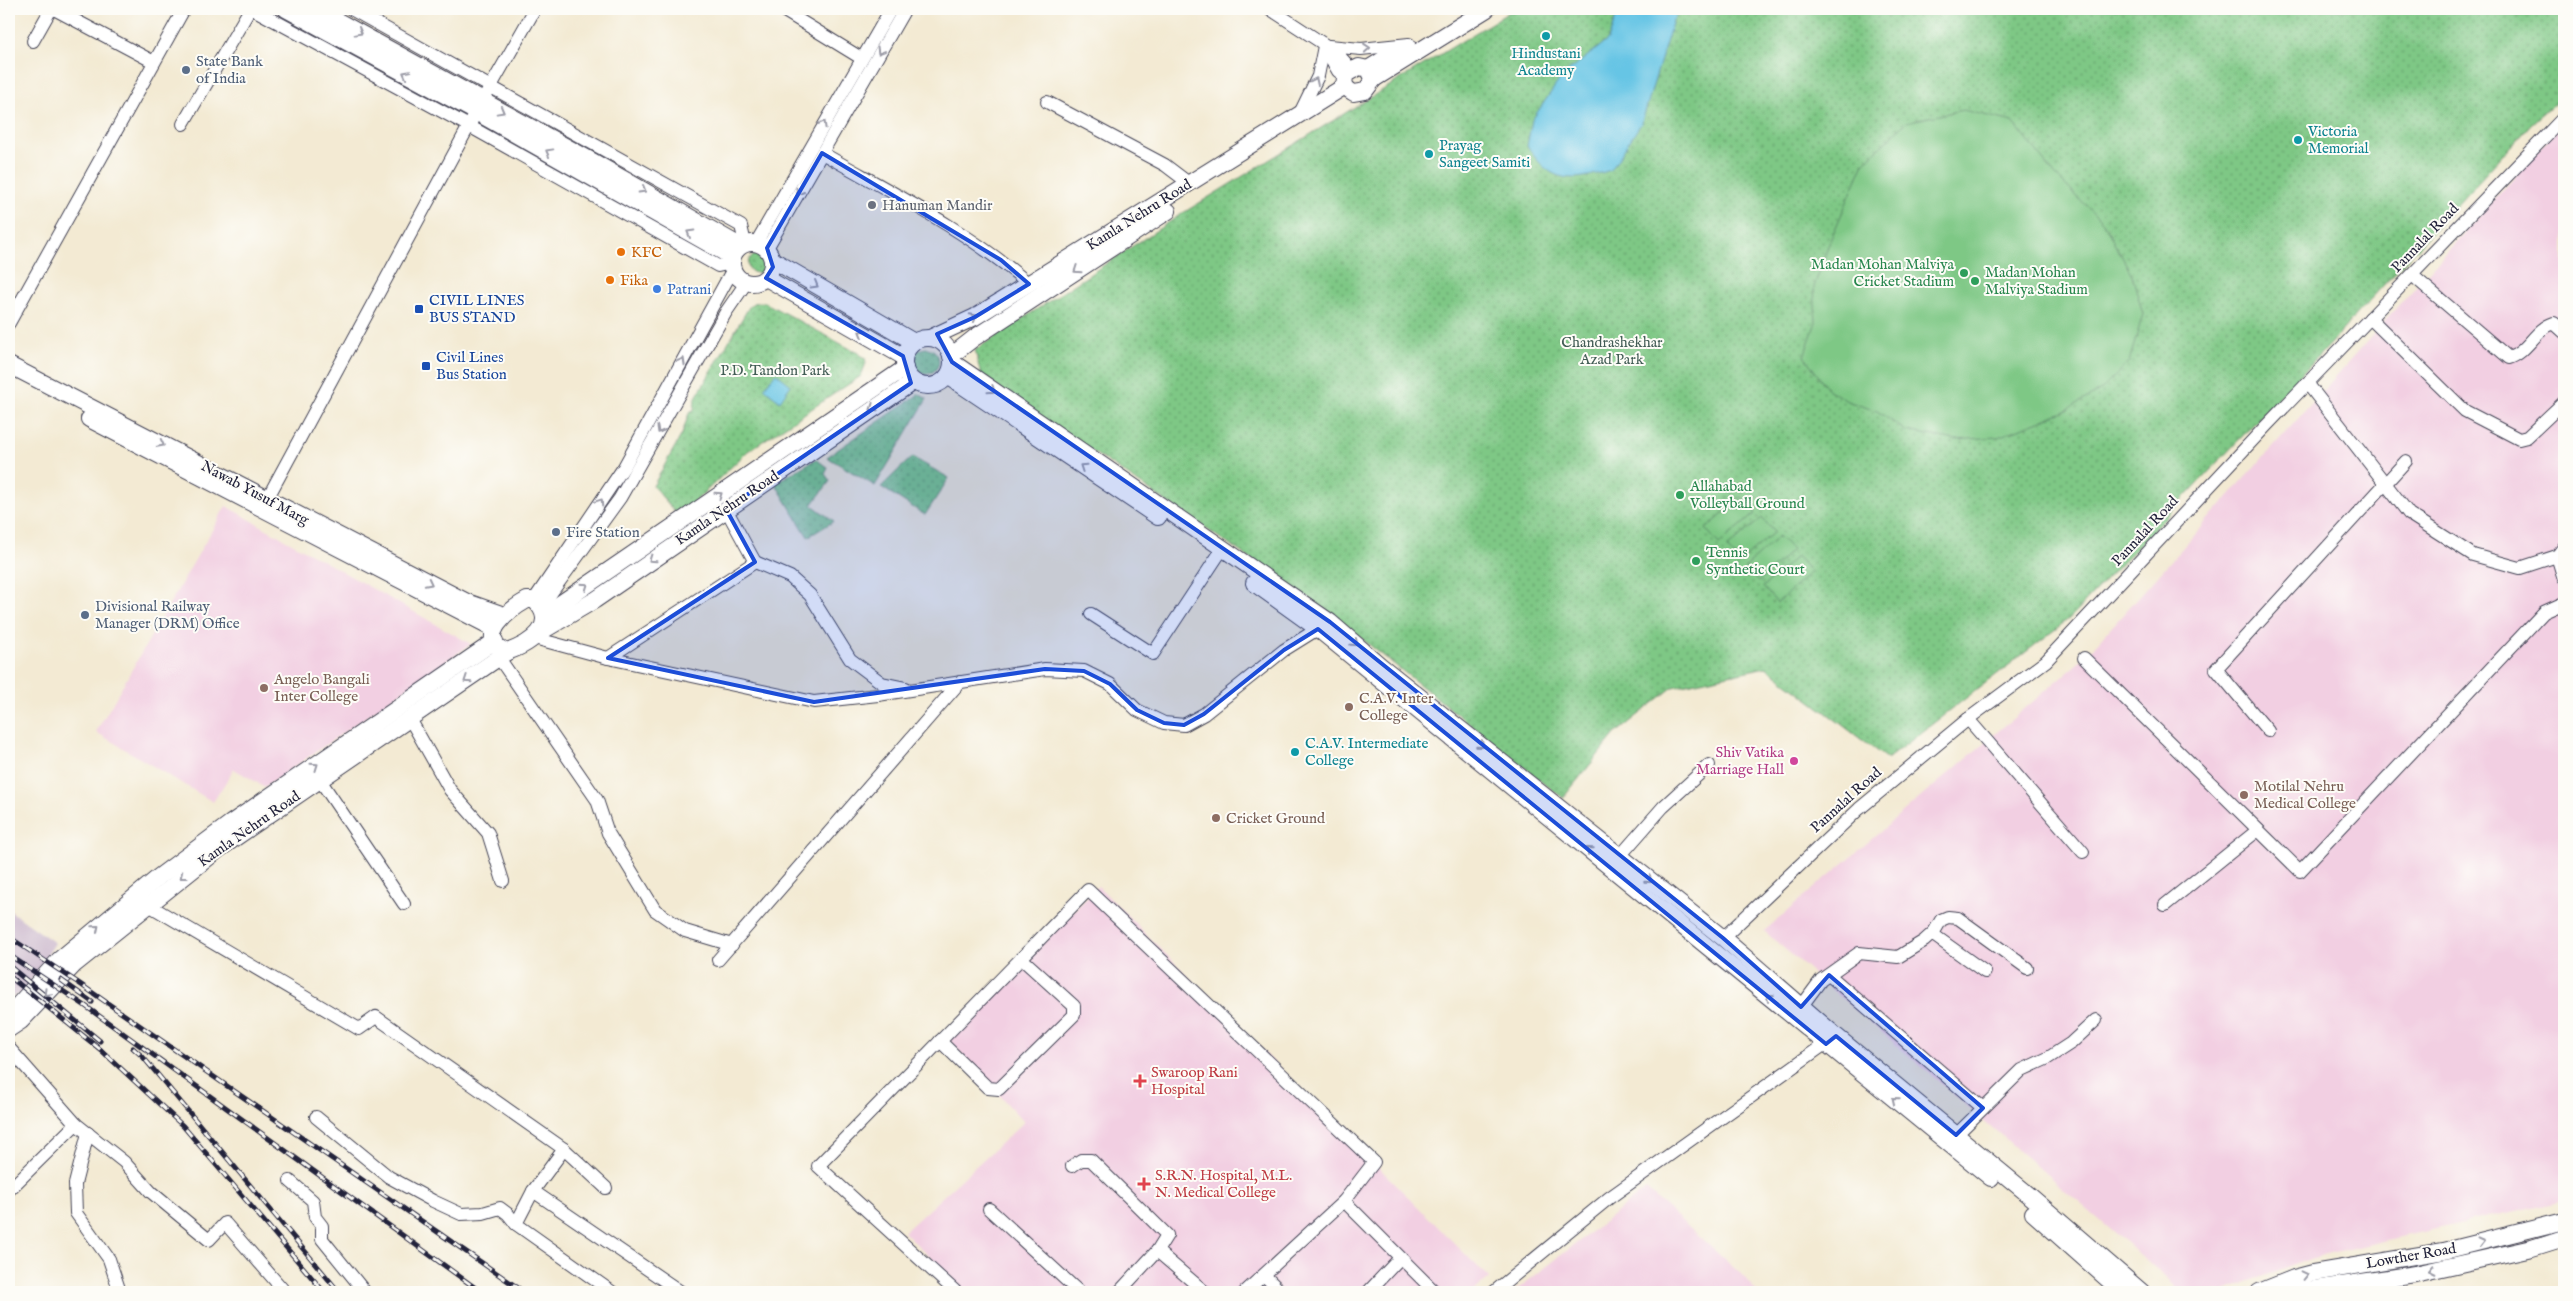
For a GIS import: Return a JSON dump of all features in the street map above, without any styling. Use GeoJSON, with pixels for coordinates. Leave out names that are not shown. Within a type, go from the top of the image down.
{"type":"FeatureCollection","features":[{"type":"Feature","properties":{"kind":"main road"},"geometry":{"type":"LineString","coordinates":[[286,9],[476,113],[747,254],[922,340],[945,344],[950,364],[1324,625],[1620,856],[1723,938],[1802,1006],[1831,1040],[1956,1135],[2142,1292]]}},
{"type":"Feature","properties":{"kind":"main road"},"geometry":{"type":"LineString","coordinates":[[316,9],[476,113]]}},
{"type":"Feature","properties":{"kind":"main road","name":"Kamla Nehru Road"},"geometry":{"type":"LineString","coordinates":[[950,364],[974,338],[1114,245],[1356,79],[1466,9]]}},
{"type":"Feature","properties":{"kind":"main road","name":"Kamla Nehru Road"},"geometry":{"type":"LineString","coordinates":[[922,340],[975,317],[1356,79],[1487,9]]}},
{"type":"Feature","properties":{"kind":"main road"},"geometry":{"type":"LineString","coordinates":[[747,254],[770,273],[766,278],[753,284],[740,280],[747,254]]}},
{"type":"Feature","properties":{"kind":"main road"},"geometry":{"type":"LineString","coordinates":[[766,278],[907,369],[928,386],[935,385],[950,364]]}},
{"type":"Feature","properties":{"kind":"main road"},"geometry":{"type":"LineString","coordinates":[[907,369],[922,340]]}},
{"type":"Feature","properties":{"kind":"main road","name":"Nawab Yusuf Marg"},"geometry":{"type":"LineString","coordinates":[[9,365],[467,602],[504,615]]}},
{"type":"Feature","properties":{"kind":"main road","name":"Kamla Nehru Road"},"geometry":{"type":"LineString","coordinates":[[504,615],[527,600],[540,607],[907,369]]}},
{"type":"Feature","properties":{"kind":"main road","name":"Kamla Nehru Road"},"geometry":{"type":"LineString","coordinates":[[9,1029],[21,1021],[74,965],[147,904],[215,843],[499,645],[537,635],[595,600],[726,509],[907,369]]}},
{"type":"Feature","properties":{"kind":"main road"},"geometry":{"type":"LineString","coordinates":[[9,376],[223,490],[499,645],[504,615]]}},
{"type":"Feature","properties":{"kind":"main road"},"geometry":{"type":"LineString","coordinates":[[537,635],[544,623],[540,607]]}},
{"type":"Feature","properties":{"kind":"main road"},"geometry":{"type":"LineString","coordinates":[[1324,625],[1831,1040],[2122,1292]]}},
{"type":"Feature","properties":{"kind":"main road","name":"Kamla Nehru Road"},"geometry":{"type":"LineString","coordinates":[[9,1012],[19,1004],[59,960],[160,876],[320,780],[410,720],[499,645]]}},
{"type":"Feature","properties":{"kind":"main road","name":"Lowther Road"},"geometry":{"type":"LineString","coordinates":[[2259,1292],[2303,1275],[2444,1251],[2564,1221]]}},
{"type":"Feature","properties":{"kind":"main road","name":"Lowther Road"},"geometry":{"type":"LineString","coordinates":[[2295,1292],[2415,1274],[2532,1248],[2564,1238]]}},
{"type":"Feature","properties":{"kind":"street"},"geometry":{"type":"LineString","coordinates":[[33,41],[52,9],[154,62]]}},
{"type":"Feature","properties":{"kind":"street"},"geometry":{"type":"LineString","coordinates":[[9,323],[184,9]]}},
{"type":"Feature","properties":{"kind":"street"},"geometry":{"type":"LineString","coordinates":[[183,124],[252,9],[476,113]]}},
{"type":"Feature","properties":{"kind":"street"},"geometry":{"type":"LineString","coordinates":[[351,9],[741,226],[747,254]]}},
{"type":"Feature","properties":{"kind":"street"},"geometry":{"type":"LineString","coordinates":[[266,499],[476,113],[535,9]]}},
{"type":"Feature","properties":{"kind":"street"},"geometry":{"type":"LineString","coordinates":[[781,9],[861,58]]}},
{"type":"Feature","properties":{"kind":"street"},"geometry":{"type":"LineString","coordinates":[[540,607],[624,467],[891,9]]}},
{"type":"Feature","properties":{"kind":"street"},"geometry":{"type":"LineString","coordinates":[[747,254],[822,153],[905,9]]}},
{"type":"Feature","properties":{"kind":"street"},"geometry":{"type":"LineString","coordinates":[[1270,9],[1324,46],[1338,71],[1356,79]]}},
{"type":"Feature","properties":{"kind":"street"},"geometry":{"type":"LineString","coordinates":[[1324,46],[1361,49],[1409,44]]}},
{"type":"Feature","properties":{"kind":"street"},"geometry":{"type":"LineString","coordinates":[[1300,113],[1318,76],[1324,46]]}},
{"type":"Feature","properties":{"kind":"street"},"geometry":{"type":"LineString","coordinates":[[1047,102],[1165,165],[1190,184]]}},
{"type":"Feature","properties":{"kind":"street","name":"Pannalal Road"},"geometry":{"type":"LineString","coordinates":[[1723,938],[1859,809],[1968,718],[2046,661],[2307,384],[2564,117]]}},
{"type":"Feature","properties":{"kind":"street"},"geometry":{"type":"LineString","coordinates":[[822,153],[921,209],[1001,260],[1029,284]]}},
{"type":"Feature","properties":{"kind":"street"},"geometry":{"type":"LineString","coordinates":[[2412,274],[2509,358],[2519,355],[2546,325],[2554,323],[2564,332]]}},
{"type":"Feature","properties":{"kind":"street"},"geometry":{"type":"LineString","coordinates":[[540,607],[620,498],[726,312],[746,282]]}},
{"type":"Feature","properties":{"kind":"street"},"geometry":{"type":"LineString","coordinates":[[2370,318],[2465,411],[2519,439],[2527,437],[2564,402]]}},
{"type":"Feature","properties":{"kind":"street"},"geometry":{"type":"LineString","coordinates":[[2307,384],[2409,514],[2472,556],[2520,568],[2561,552],[2564,579]]}},
{"type":"Feature","properties":{"kind":"street"},"geometry":{"type":"LineString","coordinates":[[2268,731],[2216,669],[2406,461]]}},
{"type":"Feature","properties":{"kind":"street"},"geometry":{"type":"LineString","coordinates":[[726,509],[756,562],[790,577],[810,596],[850,659],[882,683],[913,690]]}},
{"type":"Feature","properties":{"kind":"street"},"geometry":{"type":"LineString","coordinates":[[1091,614],[1153,654],[1220,552]]}},
{"type":"Feature","properties":{"kind":"street"},"geometry":{"type":"LineString","coordinates":[[608,658],[756,562]]}},
{"type":"Feature","properties":{"kind":"street"},"geometry":{"type":"LineString","coordinates":[[2084,658],[2300,871],[2544,612],[2564,603]]}},
{"type":"Feature","properties":{"kind":"street"},"geometry":{"type":"LineString","coordinates":[[537,635],[608,658],[814,702],[913,690],[1046,669],[1084,671],[1110,684],[1137,710],[1164,722],[1184,725],[1204,714],[1284,650],[1324,625]]}},
{"type":"Feature","properties":{"kind":"street"},"geometry":{"type":"LineString","coordinates":[[499,645],[593,794],[608,832],[655,910],[685,931],[732,945]]}},
{"type":"Feature","properties":{"kind":"street"},"geometry":{"type":"LineString","coordinates":[[718,960],[960,682]]}},
{"type":"Feature","properties":{"kind":"street"},"geometry":{"type":"LineString","coordinates":[[1968,718],[2082,852]]}},
{"type":"Feature","properties":{"kind":"street"},"geometry":{"type":"LineString","coordinates":[[410,720],[450,790],[488,833],[503,881]]}},
{"type":"Feature","properties":{"kind":"street"},"geometry":{"type":"LineString","coordinates":[[1620,856],[1663,807],[1709,765]]}},
{"type":"Feature","properties":{"kind":"street"},"geometry":{"type":"LineString","coordinates":[[320,780],[404,904]]}},
{"type":"Feature","properties":{"kind":"street"},"geometry":{"type":"LineString","coordinates":[[2165,905],[2258,830]]}},
{"type":"Feature","properties":{"kind":"street"},"geometry":{"type":"LineString","coordinates":[[956,1292],[818,1166],[1088,890],[1374,1162],[1344,1201],[1245,1292]]}},
{"type":"Feature","properties":{"kind":"street"},"geometry":{"type":"LineString","coordinates":[[147,904],[359,1029],[376,1017],[564,1149],[606,1188]]}},
{"type":"Feature","properties":{"kind":"street"},"geometry":{"type":"LineString","coordinates":[[1802,1006],[1821,980],[1859,953],[1898,957],[1932,934],[1941,920],[1948,917],[1958,918],[2027,968]]}},
{"type":"Feature","properties":{"kind":"street"},"geometry":{"type":"LineString","coordinates":[[1932,934],[1985,972]]}},
{"type":"Feature","properties":{"kind":"street"},"geometry":{"type":"LineString","coordinates":[[940,1041],[988,1088],[999,1089],[1074,1014],[1074,1006],[1021,958]]}},
{"type":"Feature","properties":{"kind":"street"},"geometry":{"type":"LineString","coordinates":[[1829,975],[1983,1108]]}},
{"type":"Feature","properties":{"kind":"street"},"geometry":{"type":"LineString","coordinates":[[1956,1135],[2022,1070],[2048,1058],[2071,1043],[2096,1020]]}},
{"type":"Feature","properties":{"kind":"street"},"geometry":{"type":"LineString","coordinates":[[1494,1292],[1609,1198],[1831,1040]]}},
{"type":"Feature","properties":{"kind":"street"},"geometry":{"type":"LineString","coordinates":[[9,1048],[76,1124],[124,1162],[151,1192],[208,1240],[225,1223],[285,1292]]}},
{"type":"Feature","properties":{"kind":"street"},"geometry":{"type":"LineString","coordinates":[[316,1117],[389,1177],[404,1186],[461,1214],[483,1213],[500,1208],[516,1224],[612,1292]]}},
{"type":"Feature","properties":{"kind":"street"},"geometry":{"type":"LineString","coordinates":[[9,1190],[76,1124]]}},
{"type":"Feature","properties":{"kind":"street"},"geometry":{"type":"LineString","coordinates":[[88,1133],[75,1184],[76,1213],[109,1259],[120,1292]]}},
{"type":"Feature","properties":{"kind":"street"},"geometry":{"type":"LineString","coordinates":[[516,1224],[533,1191],[564,1149]]}},
{"type":"Feature","properties":{"kind":"street"},"geometry":{"type":"LineString","coordinates":[[1072,1166],[1081,1160],[1091,1160],[1167,1234],[1157,1251],[1119,1292]]}},
{"type":"Feature","properties":{"kind":"street"},"geometry":{"type":"LineString","coordinates":[[290,1181],[313,1201],[315,1217],[322,1226],[322,1239],[365,1292]]}},
{"type":"Feature","properties":{"kind":"street"},"geometry":{"type":"LineString","coordinates":[[533,1191],[681,1292]]}},
{"type":"Feature","properties":{"kind":"street"},"geometry":{"type":"LineString","coordinates":[[1344,1201],[1435,1292]]}},
{"type":"Feature","properties":{"kind":"street"},"geometry":{"type":"LineString","coordinates":[[988,1210],[1079,1292]]}},
{"type":"Feature","properties":{"kind":"street"},"geometry":{"type":"LineString","coordinates":[[1157,1251],[1204,1292]]}},
{"type":"Feature","properties":{"kind":"street"},"geometry":{"type":"LineString","coordinates":[[1368,1292],[1400,1258]]}},
{"type":"Feature","properties":{"kind":"street"},"geometry":{"type":"LineString","coordinates":[[1264,1275],[1280,1292]]}},
{"type":"Feature","properties":{"kind":"highlighted area"},"geometry":{"type":"Polygon","coordinates":[[[822,153],[1001,260],[1029,284],[975,317],[937,334],[952,362],[1330,622],[1723,938],[1801,1007],[1829,975],[1983,1108],[1956,1135],[1836,1036],[1826,1044],[1318,629],[1284,650],[1204,714],[1184,725],[1164,723],[1137,710],[1110,684],[1084,671],[1045,669],[814,702],[608,658],[755,562],[726,509],[911,383],[903,356],[766,278],[773,267],[767,248],[822,153]]]}},
{"type":"Feature","properties":{"kind":"shaded area","name":"Motilal Nehru Medical College"},"geometry":{"type":"Polygon","coordinates":[[[2564,121],[2564,1200],[2322,1255],[2221,1292],[2183,1292],[1764,931],[2084,658],[2564,121]]]}},
{"type":"Feature","properties":{"kind":"shaded area","name":"Angelo Bangali Inter College"},"geometry":{"type":"Polygon","coordinates":[[[226,506],[471,644],[265,787],[234,769],[213,802],[96,732],[226,506]]]}},
{"type":"Feature","properties":{"kind":"shaded area","name":"Swaroop Rani Hospital"},"geometry":{"type":"Polygon","coordinates":[[[1098,886],[1489,1278],[1473,1292],[966,1292],[904,1232],[1024,1122],[949,1040],[1098,886]]]}},
{"type":"Feature","properties":{"kind":"shaded area"},"geometry":{"type":"Polygon","coordinates":[[[9,910],[55,943],[23,993],[9,998],[9,910]]]}},
{"type":"Feature","properties":{"kind":"shaded area"},"geometry":{"type":"Polygon","coordinates":[[[1646,1189],[1743,1276],[1757,1292],[1514,1292],[1646,1189]]]}},
{"type":"Feature","properties":{"kind":"green space","name":"Chandrashekhar Azad Park"},"geometry":{"type":"Polygon","coordinates":[[[1514,9],[2564,9],[2564,98],[2558,100],[2531,124],[2327,347],[2070,618],[1887,759],[1766,667],[1673,687],[1615,734],[1563,798],[1323,608],[981,376],[975,350],[1183,213],[1514,9]]]}},
{"type":"Feature","properties":{"kind":"green space","name":"Madan Mohan Malviya Stadium"},"geometry":{"type":"Polygon","coordinates":[[[1963,110],[2013,122],[2055,175],[2103,222],[2132,275],[2143,314],[2129,362],[2101,390],[2063,412],[1998,437],[1956,440],[1906,431],[1877,411],[1847,401],[1828,389],[1804,356],[1816,322],[1814,287],[1829,243],[1864,163],[1906,122],[1963,110]]]}},
{"type":"Feature","properties":{"kind":"green space"},"geometry":{"type":"Polygon","coordinates":[[[757,255],[763,258],[766,264],[763,270],[757,273],[751,270],[748,264],[751,258],[757,255]]]}},
{"type":"Feature","properties":{"kind":"green space","name":"P.D. Tandon Park"},"geometry":{"type":"Polygon","coordinates":[[[764,302],[865,358],[866,363],[861,376],[748,451],[679,517],[653,486],[682,434],[689,413],[694,410],[695,399],[749,307],[753,303],[764,302]]]}},
{"type":"Feature","properties":{"kind":"green space"},"geometry":{"type":"Polygon","coordinates":[[[926,348],[935,352],[939,361],[935,370],[926,374],[917,370],[913,361],[917,352],[926,348]]]}},
{"type":"Feature","properties":{"kind":"green space"},"geometry":{"type":"Polygon","coordinates":[[[919,394],[927,399],[875,486],[827,457],[919,394]]]}},
{"type":"Feature","properties":{"kind":"green space"},"geometry":{"type":"Polygon","coordinates":[[[912,457],[949,478],[925,515],[881,487],[912,457]]]}},
{"type":"Feature","properties":{"kind":"green space"},"geometry":{"type":"Polygon","coordinates":[[[816,459],[828,468],[825,474],[830,481],[812,505],[834,521],[808,537],[775,483],[816,459]]]}},
{"type":"Feature","properties":{"kind":"green space"},"geometry":{"type":"Polygon","coordinates":[[[1742,497],[1756,513],[1719,544],[1706,529],[1742,497]]]}},
{"type":"Feature","properties":{"kind":"green space"},"geometry":{"type":"Polygon","coordinates":[[[1762,518],[1774,532],[1740,562],[1727,548],[1762,518]]]}},
{"type":"Feature","properties":{"kind":"green space"},"geometry":{"type":"Polygon","coordinates":[[[1779,536],[1792,550],[1759,582],[1745,568],[1779,536]]]}},
{"type":"Feature","properties":{"kind":"green space"},"geometry":{"type":"Polygon","coordinates":[[[1797,556],[1811,572],[1777,603],[1763,587],[1797,556]]]}},
{"type":"Feature","properties":{"kind":"water"},"geometry":{"type":"Polygon","coordinates":[[[1619,9],[1681,9],[1673,20],[1642,122],[1611,170],[1573,178],[1554,174],[1536,159],[1527,146],[1532,120],[1562,76],[1608,40],[1619,9]]]}},
{"type":"Feature","properties":{"kind":"water"},"geometry":{"type":"Polygon","coordinates":[[[776,373],[791,385],[780,401],[764,388],[776,373]]]}},
{"type":"Feature","properties":{"kind":"railway"},"geometry":{"type":"LineString","coordinates":[[9,937],[80,984],[524,1292]]}},
{"type":"Feature","properties":{"kind":"railway"},"geometry":{"type":"LineString","coordinates":[[9,955],[84,1005],[481,1292]]}},
{"type":"Feature","properties":{"kind":"railway"},"geometry":{"type":"LineString","coordinates":[[9,966],[100,1041]]}},
{"type":"Feature","properties":{"kind":"railway"},"geometry":{"type":"LineString","coordinates":[[9,976],[101,1050],[183,1126],[324,1292]]}},
{"type":"Feature","properties":{"kind":"railway"},"geometry":{"type":"LineString","coordinates":[[61,980],[92,1002]]}},
{"type":"Feature","properties":{"kind":"railway"},"geometry":{"type":"LineString","coordinates":[[133,1048],[143,1057],[339,1292]]}},
{"type":"Feature","properties":{"kind":"place","name":"Hindustani Academy"},"geometry":{"type":"Point","coordinates":[1546,36]}},
{"type":"Feature","properties":{"kind":"place","name":"State Bank of India"},"geometry":{"type":"Point","coordinates":[186,70]}},
{"type":"Feature","properties":{"kind":"place","name":"Victoria Memorial"},"geometry":{"type":"Point","coordinates":[2298,140]}},
{"type":"Feature","properties":{"kind":"place","name":"Prayag Sangeet Samiti"},"geometry":{"type":"Point","coordinates":[1429,154]}},
{"type":"Feature","properties":{"kind":"place","name":"Hanuman Mandir"},"geometry":{"type":"Point","coordinates":[872,205]}},
{"type":"Feature","properties":{"kind":"place","name":"KFC"},"geometry":{"type":"Point","coordinates":[621,252]}},
{"type":"Feature","properties":{"kind":"place","name":"Madan Mohan Malviya Cricket Stadium"},"geometry":{"type":"Point","coordinates":[1964,273]}},
{"type":"Feature","properties":{"kind":"place","name":"Fika"},"geometry":{"type":"Point","coordinates":[610,280]}},
{"type":"Feature","properties":{"kind":"place","name":"Madan Mohan Malviya Stadium"},"geometry":{"type":"Point","coordinates":[1975,281]}},
{"type":"Feature","properties":{"kind":"place","name":"Patrani"},"geometry":{"type":"Point","coordinates":[657,289]}},
{"type":"Feature","properties":{"kind":"place","name":"CIVIL LINES BUS STAND"},"geometry":{"type":"Point","coordinates":[419,309]}},
{"type":"Feature","properties":{"kind":"place","name":"Civil Lines Bus Station"},"geometry":{"type":"Point","coordinates":[426,366]}},
{"type":"Feature","properties":{"kind":"place","name":"Allahabad Volleyball Ground"},"geometry":{"type":"Point","coordinates":[1680,495]}},
{"type":"Feature","properties":{"kind":"place","name":"Fire Station"},"geometry":{"type":"Point","coordinates":[556,532]}},
{"type":"Feature","properties":{"kind":"place","name":"Tennis Synthetic Court"},"geometry":{"type":"Point","coordinates":[1696,561]}},
{"type":"Feature","properties":{"kind":"place","name":"Divisional Railway Manager (DRM) Office"},"geometry":{"type":"Point","coordinates":[85,615]}},
{"type":"Feature","properties":{"kind":"place","name":"Angelo Bangali Inter College"},"geometry":{"type":"Point","coordinates":[264,688]}},
{"type":"Feature","properties":{"kind":"place","name":"C.A.V. Inter College"},"geometry":{"type":"Point","coordinates":[1349,707]}},
{"type":"Feature","properties":{"kind":"place","name":"C.A.V. Intermediate College"},"geometry":{"type":"Point","coordinates":[1295,752]}},
{"type":"Feature","properties":{"kind":"place","name":"Shiv Vatika Marriage Hall"},"geometry":{"type":"Point","coordinates":[1794,761]}},
{"type":"Feature","properties":{"kind":"place","name":"Motilal Nehru Medical College"},"geometry":{"type":"Point","coordinates":[2244,795]}},
{"type":"Feature","properties":{"kind":"place","name":"Cricket Ground"},"geometry":{"type":"Point","coordinates":[1216,818]}},
{"type":"Feature","properties":{"kind":"place","name":"Swaroop Rani Hospital"},"geometry":{"type":"Point","coordinates":[1140,1081]}},
{"type":"Feature","properties":{"kind":"place","name":"S.R.N. Hospital, M.L. N. Medical College"},"geometry":{"type":"Point","coordinates":[1144,1184]}}]}
